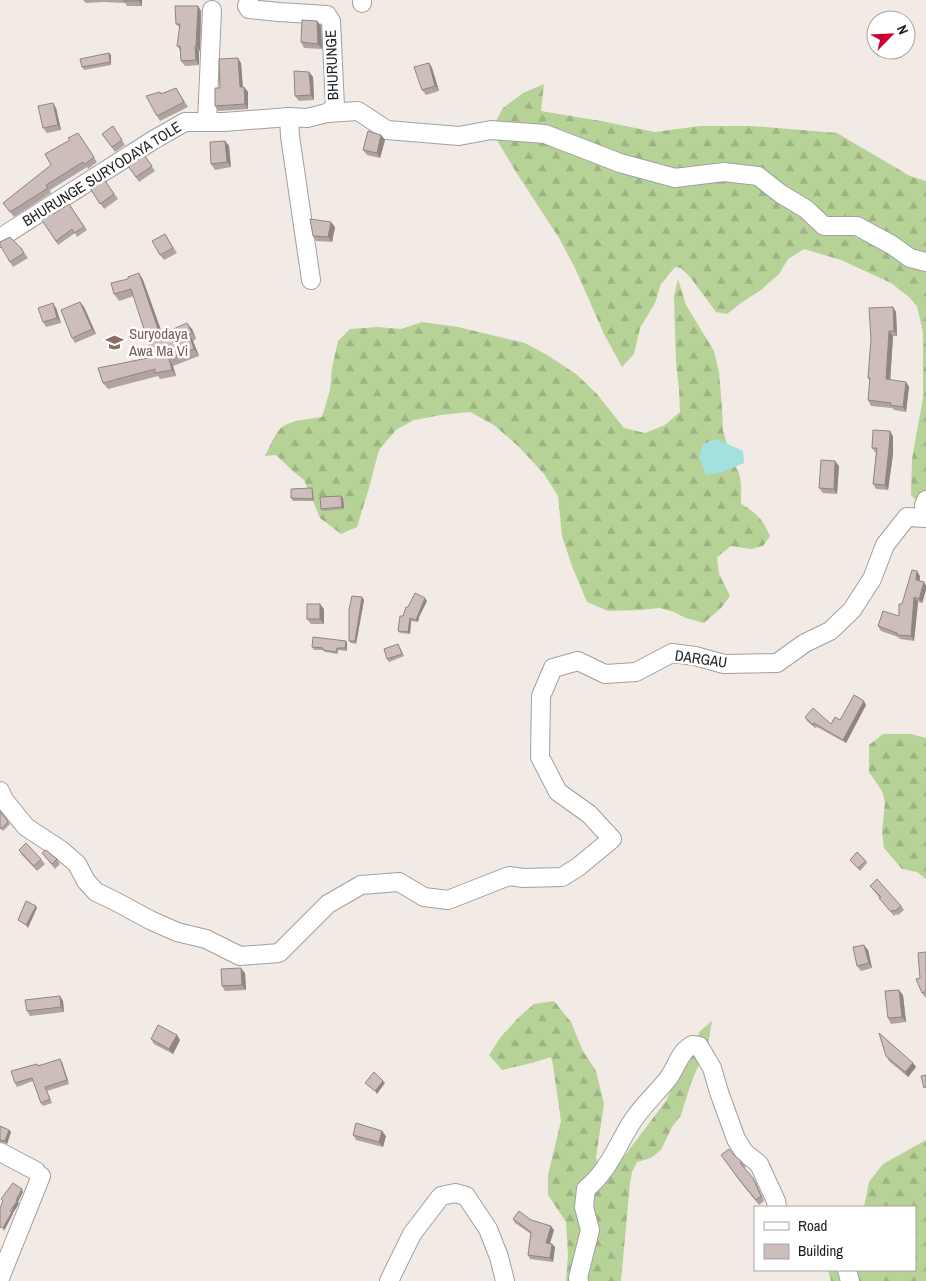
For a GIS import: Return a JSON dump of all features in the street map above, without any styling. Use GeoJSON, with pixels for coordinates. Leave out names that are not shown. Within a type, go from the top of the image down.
{"type":"FeatureCollection","features":[{"type":"Feature","properties":{"kind":"street","name":"BHURUNGE"},"geometry":{"type":"LineString","coordinates":[[249,0],[247,6],[249,9],[327,15],[331,21],[335,107],[328,113]]}},
{"type":"Feature","properties":{"kind":"street"},"geometry":{"type":"LineString","coordinates":[[207,122],[212,10]]}},
{"type":"Feature","properties":{"kind":"street","name":"BHURUNGE SURYODAYA TOLE"},"geometry":{"type":"LineString","coordinates":[[4,229],[185,122],[224,122],[289,116],[307,118],[328,113],[358,111],[387,130],[459,136],[491,130],[545,134],[620,163],[675,178],[724,172],[758,176],[781,194],[806,209],[824,226],[857,226],[892,245],[910,258],[926,262]]}},
{"type":"Feature","properties":{"kind":"street"},"geometry":{"type":"LineString","coordinates":[[289,116],[290,136],[311,280]]}},
{"type":"Feature","properties":{"kind":"street"},"geometry":{"type":"LineString","coordinates":[[926,500],[924,505],[926,517]]}},
{"type":"Feature","properties":{"kind":"street","name":"DARGAU"},"geometry":{"type":"LineString","coordinates":[[0,791],[4,800],[26,827],[61,850],[77,864],[86,881],[96,892],[177,932],[206,939],[240,956],[279,953],[328,904],[361,885],[399,882],[424,897],[448,900],[509,876],[524,878],[562,877],[578,867],[612,839],[589,814],[558,792],[540,757],[541,696],[553,668],[578,661],[604,674],[636,672],[672,653],[695,656],[724,664],[777,663],[805,643],[830,631],[852,610],[872,579],[885,545],[900,524],[907,517],[926,517]]}},
{"type":"Feature","properties":{"kind":"street"},"geometry":{"type":"LineString","coordinates":[[579,1281],[578,1278],[590,1230],[584,1207],[586,1188],[596,1181],[609,1164],[640,1110],[663,1085],[673,1072],[682,1054],[692,1045],[699,1046],[712,1068],[718,1092],[736,1139],[744,1152],[759,1164],[777,1206]]}},
{"type":"Feature","properties":{"kind":"street"},"geometry":{"type":"LineString","coordinates":[[0,1152],[39,1173],[0,1278]]}},
{"type":"Feature","properties":{"kind":"street"},"geometry":{"type":"LineString","coordinates":[[389,1281],[412,1234],[441,1196],[455,1193],[466,1196],[488,1229],[499,1257],[505,1281]]}},
{"type":"Feature","properties":{"kind":"green space"},"geometry":{"type":"Polygon","coordinates":[[[544,84],[541,111],[655,132],[700,126],[752,126],[837,133],[910,176],[926,181],[926,510],[911,495],[912,459],[923,398],[923,332],[917,306],[891,283],[841,260],[804,249],[788,259],[779,274],[761,290],[727,314],[716,312],[690,277],[681,268],[675,267],[661,284],[655,303],[640,328],[634,354],[622,367],[604,334],[575,268],[559,238],[491,130],[503,108],[523,93],[544,84]]]}},
{"type":"Feature","properties":{"kind":"green space"},"geometry":{"type":"Polygon","coordinates":[[[678,279],[686,305],[714,351],[719,372],[723,431],[734,465],[739,473],[741,504],[759,517],[770,536],[763,546],[751,549],[731,546],[717,557],[719,574],[730,596],[721,608],[704,623],[660,608],[608,611],[587,602],[562,536],[558,496],[544,474],[518,446],[494,425],[470,412],[414,420],[396,430],[379,450],[357,527],[341,534],[320,518],[304,480],[276,455],[265,456],[274,437],[282,427],[295,421],[322,417],[330,390],[332,368],[338,341],[350,329],[377,327],[401,329],[422,322],[458,327],[525,343],[576,374],[596,393],[624,428],[645,433],[665,425],[680,412],[674,296],[678,279]]]}},
{"type":"Feature","properties":{"kind":"green space"},"geometry":{"type":"Polygon","coordinates":[[[883,734],[911,734],[926,738],[926,879],[917,872],[902,869],[884,848],[882,832],[885,802],[882,791],[869,772],[869,745],[883,734]]]}},
{"type":"Feature","properties":{"kind":"green space"},"geometry":{"type":"Polygon","coordinates":[[[554,1001],[571,1022],[583,1051],[596,1071],[604,1104],[596,1157],[601,1174],[616,1167],[666,1101],[700,1031],[712,1021],[708,1045],[692,1080],[681,1115],[672,1127],[661,1150],[651,1158],[637,1162],[632,1172],[621,1281],[566,1281],[568,1255],[566,1222],[548,1195],[548,1175],[561,1121],[551,1057],[502,1070],[489,1055],[500,1038],[534,1004],[554,1001]]]}},
{"type":"Feature","properties":{"kind":"green space"},"geometry":{"type":"Polygon","coordinates":[[[926,1140],[926,1281],[831,1281],[828,1271],[916,1271],[916,1206],[864,1206],[869,1182],[883,1164],[926,1140]]]}},
{"type":"Feature","properties":{"kind":"water"},"geometry":{"type":"Polygon","coordinates":[[[716,439],[743,451],[744,463],[723,472],[706,475],[699,458],[703,444],[716,439]]]}},
{"type":"Feature","properties":{"kind":"building"},"geometry":{"type":"Polygon","coordinates":[[[175,6],[198,6],[195,46],[196,60],[181,61],[180,46],[177,46],[180,24],[176,24],[175,6]]]}},
{"type":"Feature","properties":{"kind":"building"},"geometry":{"type":"Polygon","coordinates":[[[302,20],[317,21],[318,44],[301,42],[302,20]]]}},
{"type":"Feature","properties":{"kind":"building"},"geometry":{"type":"Polygon","coordinates":[[[109,53],[110,62],[82,67],[80,59],[109,53]]]}},
{"type":"Feature","properties":{"kind":"building"},"geometry":{"type":"Polygon","coordinates":[[[238,58],[240,87],[244,87],[245,104],[215,106],[215,88],[220,88],[219,59],[238,58]]]}},
{"type":"Feature","properties":{"kind":"building"},"geometry":{"type":"Polygon","coordinates":[[[429,63],[435,86],[422,90],[414,67],[429,63]]]}},
{"type":"Feature","properties":{"kind":"building"},"geometry":{"type":"Polygon","coordinates":[[[294,71],[309,72],[311,95],[295,96],[294,71]]]}},
{"type":"Feature","properties":{"kind":"building"},"geometry":{"type":"Polygon","coordinates":[[[176,88],[184,102],[157,116],[146,96],[160,92],[161,94],[176,88]]]}},
{"type":"Feature","properties":{"kind":"building"},"geometry":{"type":"Polygon","coordinates":[[[53,103],[58,125],[43,128],[38,106],[53,103]]]}},
{"type":"Feature","properties":{"kind":"building"},"geometry":{"type":"Polygon","coordinates":[[[113,126],[122,140],[112,147],[102,134],[113,126]]]}},
{"type":"Feature","properties":{"kind":"building"},"geometry":{"type":"Polygon","coordinates":[[[368,131],[381,135],[377,153],[363,150],[368,131]]]}},
{"type":"Feature","properties":{"kind":"building"},"geometry":{"type":"Polygon","coordinates":[[[78,133],[94,157],[85,164],[83,162],[46,185],[48,188],[10,212],[3,203],[51,165],[45,154],[70,140],[68,138],[78,133]]]}},
{"type":"Feature","properties":{"kind":"building"},"geometry":{"type":"Polygon","coordinates":[[[225,141],[227,162],[211,164],[210,142],[225,141]]]}},
{"type":"Feature","properties":{"kind":"building"},"geometry":{"type":"Polygon","coordinates":[[[142,152],[152,166],[136,177],[126,163],[142,152]]]}},
{"type":"Feature","properties":{"kind":"building"},"geometry":{"type":"Polygon","coordinates":[[[104,179],[114,194],[100,204],[90,188],[104,179]]]}},
{"type":"Feature","properties":{"kind":"building"},"geometry":{"type":"Polygon","coordinates":[[[69,204],[84,227],[74,233],[72,229],[56,241],[41,219],[69,204]]]}},
{"type":"Feature","properties":{"kind":"building"},"geometry":{"type":"Polygon","coordinates":[[[310,219],[331,222],[328,237],[313,236],[310,219]]]}},
{"type":"Feature","properties":{"kind":"building"},"geometry":{"type":"Polygon","coordinates":[[[165,234],[173,248],[160,255],[152,241],[165,234]]]}},
{"type":"Feature","properties":{"kind":"building"},"geometry":{"type":"Polygon","coordinates":[[[10,237],[24,253],[10,262],[0,242],[10,237]]]}},
{"type":"Feature","properties":{"kind":"building"},"geometry":{"type":"Polygon","coordinates":[[[139,273],[160,335],[187,323],[192,333],[189,334],[194,349],[169,359],[172,370],[155,373],[155,369],[103,383],[98,368],[153,357],[131,289],[114,294],[111,283],[128,279],[128,277],[139,273]]]}},
{"type":"Feature","properties":{"kind":"building"},"geometry":{"type":"Polygon","coordinates":[[[80,302],[92,329],[72,338],[61,310],[80,302]]]}},
{"type":"Feature","properties":{"kind":"building"},"geometry":{"type":"Polygon","coordinates":[[[53,303],[57,318],[43,322],[38,308],[53,303]]]}},
{"type":"Feature","properties":{"kind":"building"},"geometry":{"type":"Polygon","coordinates":[[[893,307],[894,331],[889,331],[886,379],[906,382],[903,407],[890,405],[891,403],[868,400],[871,339],[869,308],[893,307]]]}},
{"type":"Feature","properties":{"kind":"building"},"geometry":{"type":"Polygon","coordinates":[[[873,430],[890,431],[885,485],[873,484],[877,448],[872,448],[873,430]]]}},
{"type":"Feature","properties":{"kind":"building"},"geometry":{"type":"Polygon","coordinates":[[[821,460],[835,461],[834,489],[819,488],[821,460]]]}},
{"type":"Feature","properties":{"kind":"building"},"geometry":{"type":"Polygon","coordinates":[[[312,488],[313,499],[291,498],[291,489],[312,488]]]}},
{"type":"Feature","properties":{"kind":"building"},"geometry":{"type":"Polygon","coordinates":[[[341,496],[342,507],[321,509],[320,497],[341,496]]]}},
{"type":"Feature","properties":{"kind":"building"},"geometry":{"type":"Polygon","coordinates":[[[912,570],[917,571],[916,580],[924,582],[919,599],[914,597],[911,636],[897,635],[897,633],[878,626],[883,611],[899,616],[899,604],[902,604],[912,570]]]}},
{"type":"Feature","properties":{"kind":"building"},"geometry":{"type":"Polygon","coordinates":[[[415,593],[425,598],[416,620],[410,618],[408,632],[398,631],[400,616],[403,616],[406,607],[408,607],[415,593]]]}},
{"type":"Feature","properties":{"kind":"building"},"geometry":{"type":"Polygon","coordinates":[[[352,596],[362,597],[355,641],[349,641],[349,610],[352,596]]]}},
{"type":"Feature","properties":{"kind":"building"},"geometry":{"type":"Polygon","coordinates":[[[307,604],[320,604],[320,619],[307,619],[307,604]]]}},
{"type":"Feature","properties":{"kind":"building"},"geometry":{"type":"Polygon","coordinates":[[[313,637],[346,641],[345,648],[337,648],[336,652],[312,647],[313,637]]]}},
{"type":"Feature","properties":{"kind":"building"},"geometry":{"type":"Polygon","coordinates":[[[398,644],[402,654],[387,659],[384,649],[398,644]]]}},
{"type":"Feature","properties":{"kind":"building"},"geometry":{"type":"Polygon","coordinates":[[[854,695],[864,701],[843,740],[814,723],[813,725],[805,717],[813,708],[831,724],[835,717],[840,720],[854,695]]]}},
{"type":"Feature","properties":{"kind":"building"},"geometry":{"type":"Polygon","coordinates":[[[0,811],[8,822],[1,829],[0,827],[0,811]]]}},
{"type":"Feature","properties":{"kind":"building"},"geometry":{"type":"Polygon","coordinates":[[[26,843],[41,859],[34,866],[19,850],[26,843]]]}},
{"type":"Feature","properties":{"kind":"building"},"geometry":{"type":"Polygon","coordinates":[[[46,850],[57,859],[52,864],[42,853],[46,850]]]}},
{"type":"Feature","properties":{"kind":"building"},"geometry":{"type":"Polygon","coordinates":[[[857,852],[866,861],[858,868],[850,860],[857,852]]]}},
{"type":"Feature","properties":{"kind":"building"},"geometry":{"type":"Polygon","coordinates":[[[877,879],[901,906],[895,911],[891,912],[879,898],[881,897],[870,886],[877,879]]]}},
{"type":"Feature","properties":{"kind":"building"},"geometry":{"type":"Polygon","coordinates":[[[26,901],[36,906],[26,925],[18,920],[26,901]]]}},
{"type":"Feature","properties":{"kind":"building"},"geometry":{"type":"Polygon","coordinates":[[[864,945],[869,963],[857,966],[853,947],[864,945]]]}},
{"type":"Feature","properties":{"kind":"building"},"geometry":{"type":"Polygon","coordinates":[[[926,952],[926,991],[922,993],[916,979],[920,978],[918,953],[926,952]]]}},
{"type":"Feature","properties":{"kind":"building"},"geometry":{"type":"Polygon","coordinates":[[[241,968],[242,985],[222,986],[221,969],[241,968]]]}},
{"type":"Feature","properties":{"kind":"building"},"geometry":{"type":"Polygon","coordinates":[[[899,990],[902,1017],[888,1018],[885,991],[899,990]]]}},
{"type":"Feature","properties":{"kind":"building"},"geometry":{"type":"Polygon","coordinates":[[[60,996],[61,1007],[27,1011],[25,1000],[60,996]]]}},
{"type":"Feature","properties":{"kind":"building"},"geometry":{"type":"Polygon","coordinates":[[[158,1025],[177,1035],[169,1049],[151,1039],[158,1025]]]}},
{"type":"Feature","properties":{"kind":"building"},"geometry":{"type":"Polygon","coordinates":[[[879,1033],[913,1063],[905,1072],[886,1056],[879,1033]]]}},
{"type":"Feature","properties":{"kind":"building"},"geometry":{"type":"Polygon","coordinates":[[[60,1059],[67,1080],[45,1087],[50,1099],[41,1103],[32,1078],[15,1083],[11,1071],[37,1064],[38,1066],[60,1059]]]}},
{"type":"Feature","properties":{"kind":"building"},"geometry":{"type":"Polygon","coordinates":[[[374,1072],[383,1081],[375,1091],[365,1083],[374,1072]]]}},
{"type":"Feature","properties":{"kind":"building"},"geometry":{"type":"Polygon","coordinates":[[[926,1075],[926,1087],[924,1088],[921,1076],[926,1075]]]}},
{"type":"Feature","properties":{"kind":"building"},"geometry":{"type":"Polygon","coordinates":[[[356,1123],[382,1131],[379,1142],[353,1135],[356,1123]]]}},
{"type":"Feature","properties":{"kind":"building"},"geometry":{"type":"Polygon","coordinates":[[[0,1126],[9,1130],[5,1141],[0,1140],[0,1126]]]}},
{"type":"Feature","properties":{"kind":"building"},"geometry":{"type":"Polygon","coordinates":[[[729,1149],[742,1162],[740,1163],[753,1178],[761,1196],[756,1200],[721,1155],[729,1149]]]}},
{"type":"Feature","properties":{"kind":"building"},"geometry":{"type":"Polygon","coordinates":[[[13,1183],[22,1189],[3,1228],[0,1227],[0,1208],[3,1201],[1,1199],[13,1183]]]}},
{"type":"Feature","properties":{"kind":"building"},"geometry":{"type":"Polygon","coordinates":[[[519,1211],[531,1220],[551,1226],[546,1243],[552,1244],[550,1258],[528,1255],[531,1232],[513,1219],[519,1211]]]}},
{"type":"Feature","properties":{"kind":"place","name":"Suryodaya Awa Ma Vi"},"geometry":{"type":"Point","coordinates":[115,343]}}]}
